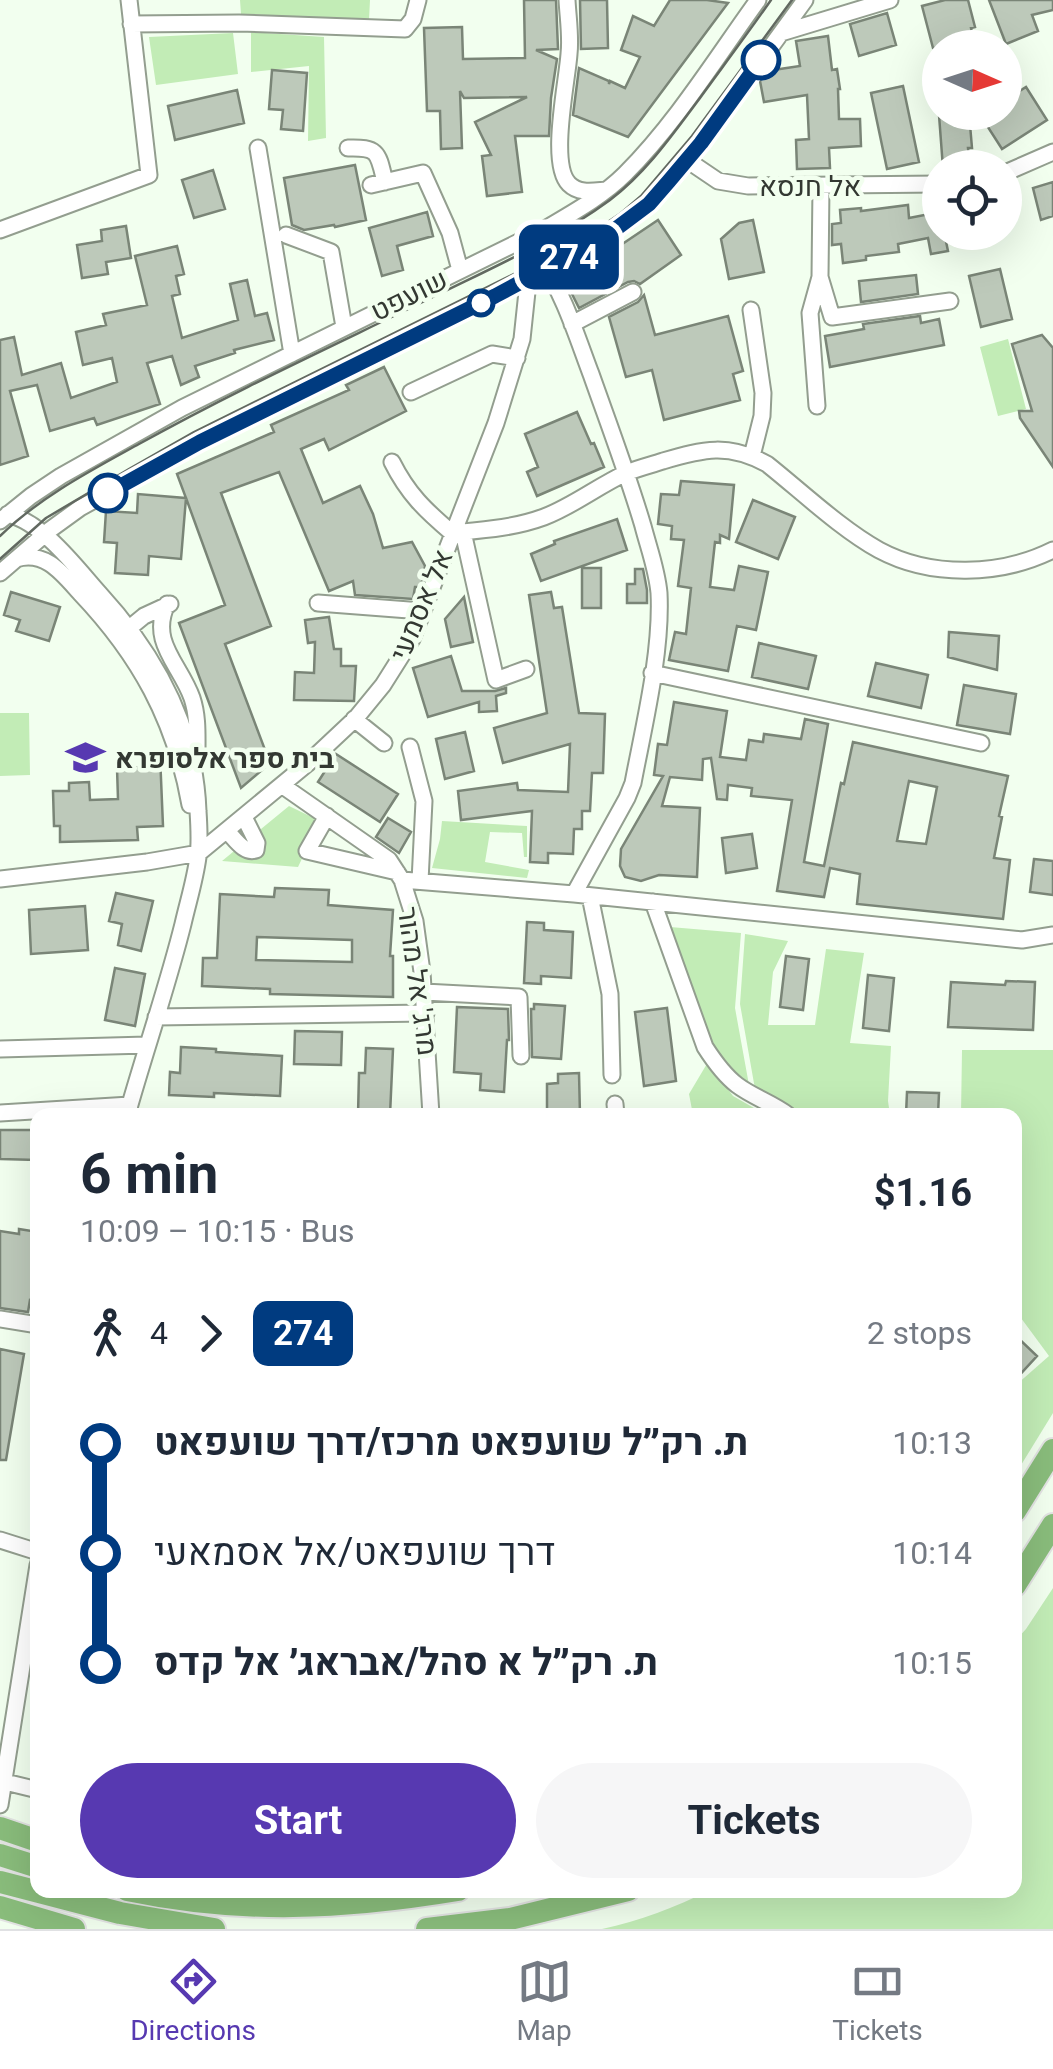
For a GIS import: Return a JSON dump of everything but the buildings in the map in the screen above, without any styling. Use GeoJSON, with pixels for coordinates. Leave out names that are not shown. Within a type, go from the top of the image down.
{"type":"FeatureCollection","features":[{"type":"Feature","properties":{"kind":"highway"},"geometry":{"type":"LineString","coordinates":[[1022,1500],[1053,1450]]}},
{"type":"Feature","properties":{"kind":"highway"},"geometry":{"type":"LineString","coordinates":[[1022,1574],[1053,1526]]}},
{"type":"Feature","properties":{"kind":"highway"},"geometry":{"type":"LineString","coordinates":[[6,1830],[30,1838]]}},
{"type":"Feature","properties":{"kind":"highway"},"geometry":{"type":"LineString","coordinates":[[1,1856],[30,1865]]}},
{"type":"Feature","properties":{"kind":"highway"},"geometry":{"type":"LineString","coordinates":[[0,1882],[30,1890]]}},
{"type":"Feature","properties":{"kind":"highway"},"geometry":{"type":"LineString","coordinates":[[62,1898],[120,1913],[214,1929]]}},
{"type":"Feature","properties":{"kind":"highway"},"geometry":{"type":"LineString","coordinates":[[174,1898],[297,1908],[401,1898]]}},
{"type":"Feature","properties":{"kind":"highway"},"geometry":{"type":"LineString","coordinates":[[427,1929],[510,1919],[597,1898]]}},
{"type":"Feature","properties":{"kind":"highway"},"geometry":{"type":"LineString","coordinates":[[501,1929],[570,1905]]}},
{"type":"Feature","properties":{"kind":"highway"},"geometry":{"type":"LineString","coordinates":[[0,1907],[74,1929]]}},
{"type":"Feature","properties":{"kind":"street"},"geometry":{"type":"LineString","coordinates":[[0,230],[149,175],[129,0]]}},
{"type":"Feature","properties":{"kind":"street"},"geometry":{"type":"LineString","coordinates":[[132,24],[406,29],[418,0]]}},
{"type":"Feature","properties":{"kind":"street"},"geometry":{"type":"LineString","coordinates":[[567,0],[570,52],[560,164],[573,188],[584,192],[606,190]]}},
{"type":"Feature","properties":{"kind":"street","name":"שועפט"},"geometry":{"type":"LineString","coordinates":[[4,518],[60,476],[182,408],[547,228],[606,190],[671,120],[758,0]]}},
{"type":"Feature","properties":{"kind":"street","name":"שועפט"},"geometry":{"type":"LineString","coordinates":[[4,568],[70,515],[200,442],[527,279],[628,221],[649,204],[686,160],[805,0]]}},
{"type":"Feature","properties":{"kind":"street"},"geometry":{"type":"LineString","coordinates":[[781,33],[890,0]]}},
{"type":"Feature","properties":{"kind":"street"},"geometry":{"type":"LineString","coordinates":[[258,148],[292,354]]}},
{"type":"Feature","properties":{"kind":"street"},"geometry":{"type":"LineString","coordinates":[[348,148],[369,148],[375,152],[379,157],[378,184],[423,173],[450,233],[460,270]]}},
{"type":"Feature","properties":{"kind":"street"},"geometry":{"type":"LineString","coordinates":[[1022,166],[1053,152]]}},
{"type":"Feature","properties":{"kind":"street","name":"אל חנסא"},"geometry":{"type":"LineString","coordinates":[[686,160],[718,181],[748,186],[922,184]]}},
{"type":"Feature","properties":{"kind":"street"},"geometry":{"type":"LineString","coordinates":[[817,406],[810,313],[820,277],[822,186]]}},
{"type":"Feature","properties":{"kind":"street","name":"אל אסמעי"},"geometry":{"type":"LineString","coordinates":[[198,853],[283,786],[354,720],[384,685],[412,639],[458,532],[496,423],[516,358],[530,254],[547,228]]}},
{"type":"Feature","properties":{"kind":"street"},"geometry":{"type":"LineString","coordinates":[[286,235],[331,252],[344,327]]}},
{"type":"Feature","properties":{"kind":"street"},"geometry":{"type":"LineString","coordinates":[[499,251],[530,254],[546,269],[572,324],[628,473],[657,576],[659,616],[633,784],[582,895],[601,940],[610,994],[612,1075]]}},
{"type":"Feature","properties":{"kind":"street"},"geometry":{"type":"LineString","coordinates":[[820,277],[832,317],[950,302]]}},
{"type":"Feature","properties":{"kind":"street"},"geometry":{"type":"LineString","coordinates":[[526,305],[537,290],[556,290]]}},
{"type":"Feature","properties":{"kind":"street"},"geometry":{"type":"LineString","coordinates":[[572,324],[633,292]]}},
{"type":"Feature","properties":{"kind":"street"},"geometry":{"type":"LineString","coordinates":[[751,310],[762,393],[762,416],[752,456]]}},
{"type":"Feature","properties":{"kind":"street"},"geometry":{"type":"LineString","coordinates":[[410,392],[492,354],[516,358]]}},
{"type":"Feature","properties":{"kind":"street"},"geometry":{"type":"LineString","coordinates":[[458,532],[503,528],[542,517],[628,473],[714,448],[733,450],[767,464],[856,534],[904,562],[982,570],[1053,550]]}},
{"type":"Feature","properties":{"kind":"street"},"geometry":{"type":"LineString","coordinates":[[392,462],[416,501],[458,532],[496,680],[526,669]]}},
{"type":"Feature","properties":{"kind":"street"},"geometry":{"type":"LineString","coordinates":[[70,515],[64,537],[70,562]]}},
{"type":"Feature","properties":{"kind":"street"},"geometry":{"type":"LineString","coordinates":[[4,518],[21,518],[44,534],[124,632],[172,735],[198,853]]}},
{"type":"Feature","properties":{"kind":"street"},"geometry":{"type":"LineString","coordinates":[[4,568],[33,556],[46,561],[124,632],[158,669],[176,708],[196,777]]}},
{"type":"Feature","properties":{"kind":"street"},"geometry":{"type":"LineString","coordinates":[[318,603],[422,611]]}},
{"type":"Feature","properties":{"kind":"street"},"geometry":{"type":"LineString","coordinates":[[124,632],[144,616],[171,604],[162,616],[163,642],[186,684],[197,719],[198,853],[192,890],[129,1108]]}},
{"type":"Feature","properties":{"kind":"street"},"geometry":{"type":"LineString","coordinates":[[652,673],[981,744]]}},
{"type":"Feature","properties":{"kind":"street"},"geometry":{"type":"LineString","coordinates":[[354,720],[384,743]]}},
{"type":"Feature","properties":{"kind":"street"},"geometry":{"type":"LineString","coordinates":[[410,747],[424,801],[420,881]]}},
{"type":"Feature","properties":{"kind":"street","name":"מרג' אל מהור"},"geometry":{"type":"LineString","coordinates":[[283,786],[390,860],[400,876],[415,920],[426,1012],[431,1108]]}},
{"type":"Feature","properties":{"kind":"street"},"geometry":{"type":"LineString","coordinates":[[326,816],[307,851],[420,881],[1022,940],[1053,935]]}},
{"type":"Feature","properties":{"kind":"street"},"geometry":{"type":"LineString","coordinates":[[227,831],[245,850],[256,850],[244,817]]}},
{"type":"Feature","properties":{"kind":"street"},"geometry":{"type":"LineString","coordinates":[[0,880],[198,853]]}},
{"type":"Feature","properties":{"kind":"street"},"geometry":{"type":"LineString","coordinates":[[653,902],[704,1047],[740,1087],[778,1108]]}},
{"type":"Feature","properties":{"kind":"street"},"geometry":{"type":"LineString","coordinates":[[424,992],[519,997],[521,1056]]}},
{"type":"Feature","properties":{"kind":"street"},"geometry":{"type":"LineString","coordinates":[[156,1017],[426,1012]]}},
{"type":"Feature","properties":{"kind":"street"},"geometry":{"type":"LineString","coordinates":[[0,1049],[147,1046]]}},
{"type":"Feature","properties":{"kind":"street"},"geometry":{"type":"LineString","coordinates":[[0,1113],[30,1112]]}},
{"type":"Feature","properties":{"kind":"street"},"geometry":{"type":"LineString","coordinates":[[0,1319],[30,1324]]}},
{"type":"Feature","properties":{"kind":"street"},"geometry":{"type":"LineString","coordinates":[[0,1540],[30,1549]]}},
{"type":"Feature","properties":{"kind":"street"},"geometry":{"type":"LineString","coordinates":[[0,1806],[30,1618]]}},
{"type":"Feature","properties":{"kind":"street"},"geometry":{"type":"LineString","coordinates":[[5,1782],[30,1788]]}},
{"type":"Feature","properties":{"kind":"green space"},"geometry":{"type":"Polygon","coordinates":[[[240,0],[370,0],[369,20],[241,14],[240,0]]]}},
{"type":"Feature","properties":{"kind":"green space"},"geometry":{"type":"Polygon","coordinates":[[[251,32],[324,37],[326,138],[308,141],[309,66],[251,72],[251,32]]]}},
{"type":"Feature","properties":{"kind":"green space"},"geometry":{"type":"Polygon","coordinates":[[[233,33],[238,74],[156,85],[149,37],[233,33]]]}},
{"type":"Feature","properties":{"kind":"green space"},"geometry":{"type":"Polygon","coordinates":[[[1008,339],[1026,409],[998,416],[980,347],[1008,339]]]}},
{"type":"Feature","properties":{"kind":"green space"},"geometry":{"type":"Polygon","coordinates":[[[0,713],[29,713],[30,775],[0,776],[0,713]]]}},
{"type":"Feature","properties":{"kind":"green space"},"geometry":{"type":"Polygon","coordinates":[[[289,806],[320,821],[298,867],[222,861],[289,806]]]}},
{"type":"Feature","properties":{"kind":"green space"},"geometry":{"type":"Polygon","coordinates":[[[442,821],[527,826],[527,857],[522,833],[490,832],[485,862],[529,870],[527,878],[432,868],[442,821]]]}},
{"type":"Feature","properties":{"kind":"green space"},"geometry":{"type":"Polygon","coordinates":[[[670,927],[741,933],[735,1008],[749,1085],[722,1064],[711,1043],[670,927]]]}},
{"type":"Feature","properties":{"kind":"green space"},"geometry":{"type":"Polygon","coordinates":[[[745,934],[788,941],[773,972],[768,1025],[815,1025],[826,949],[864,953],[850,1043],[891,1046],[889,1108],[791,1108],[755,1089],[740,1004],[745,934]]]}},
{"type":"Feature","properties":{"kind":"green space"},"geometry":{"type":"Polygon","coordinates":[[[962,1050],[1053,1050],[1053,1413],[1022,1464],[1022,1380],[1049,1356],[1022,1319],[1022,1108],[961,1108],[962,1050]]]}},
{"type":"Feature","properties":{"kind":"green space"},"geometry":{"type":"Polygon","coordinates":[[[708,1062],[733,1096],[754,1108],[692,1108],[689,1094],[708,1062]]]}},
{"type":"Feature","properties":{"kind":"green space"},"geometry":{"type":"Polygon","coordinates":[[[1053,1588],[1053,1929],[602,1929],[693,1898],[1022,1898],[1022,1633],[1053,1588]]]}},
{"type":"Feature","properties":{"kind":"tram line"},"geometry":{"type":"LineString","coordinates":[[0,536],[49,497],[139,444],[526,251],[590,214],[623,189],[658,152],[771,0]]}},
{"type":"Feature","properties":{"kind":"tram line"},"geometry":{"type":"LineString","coordinates":[[0,559],[46,518],[194,432],[524,269],[621,213],[641,196],[692,136],[792,0]]}},
{"type":"Feature","properties":{"kind":"bus line","name":"274"},"geometry":{"type":"LineString","coordinates":[[108,493],[200,442],[605,237],[649,204],[701,143],[761,60]]}},
{"type":"Feature","properties":{"kind":"place","name":"בית ספר אלסופרא"},"geometry":{"type":"Point","coordinates":[85,758]}}]}
